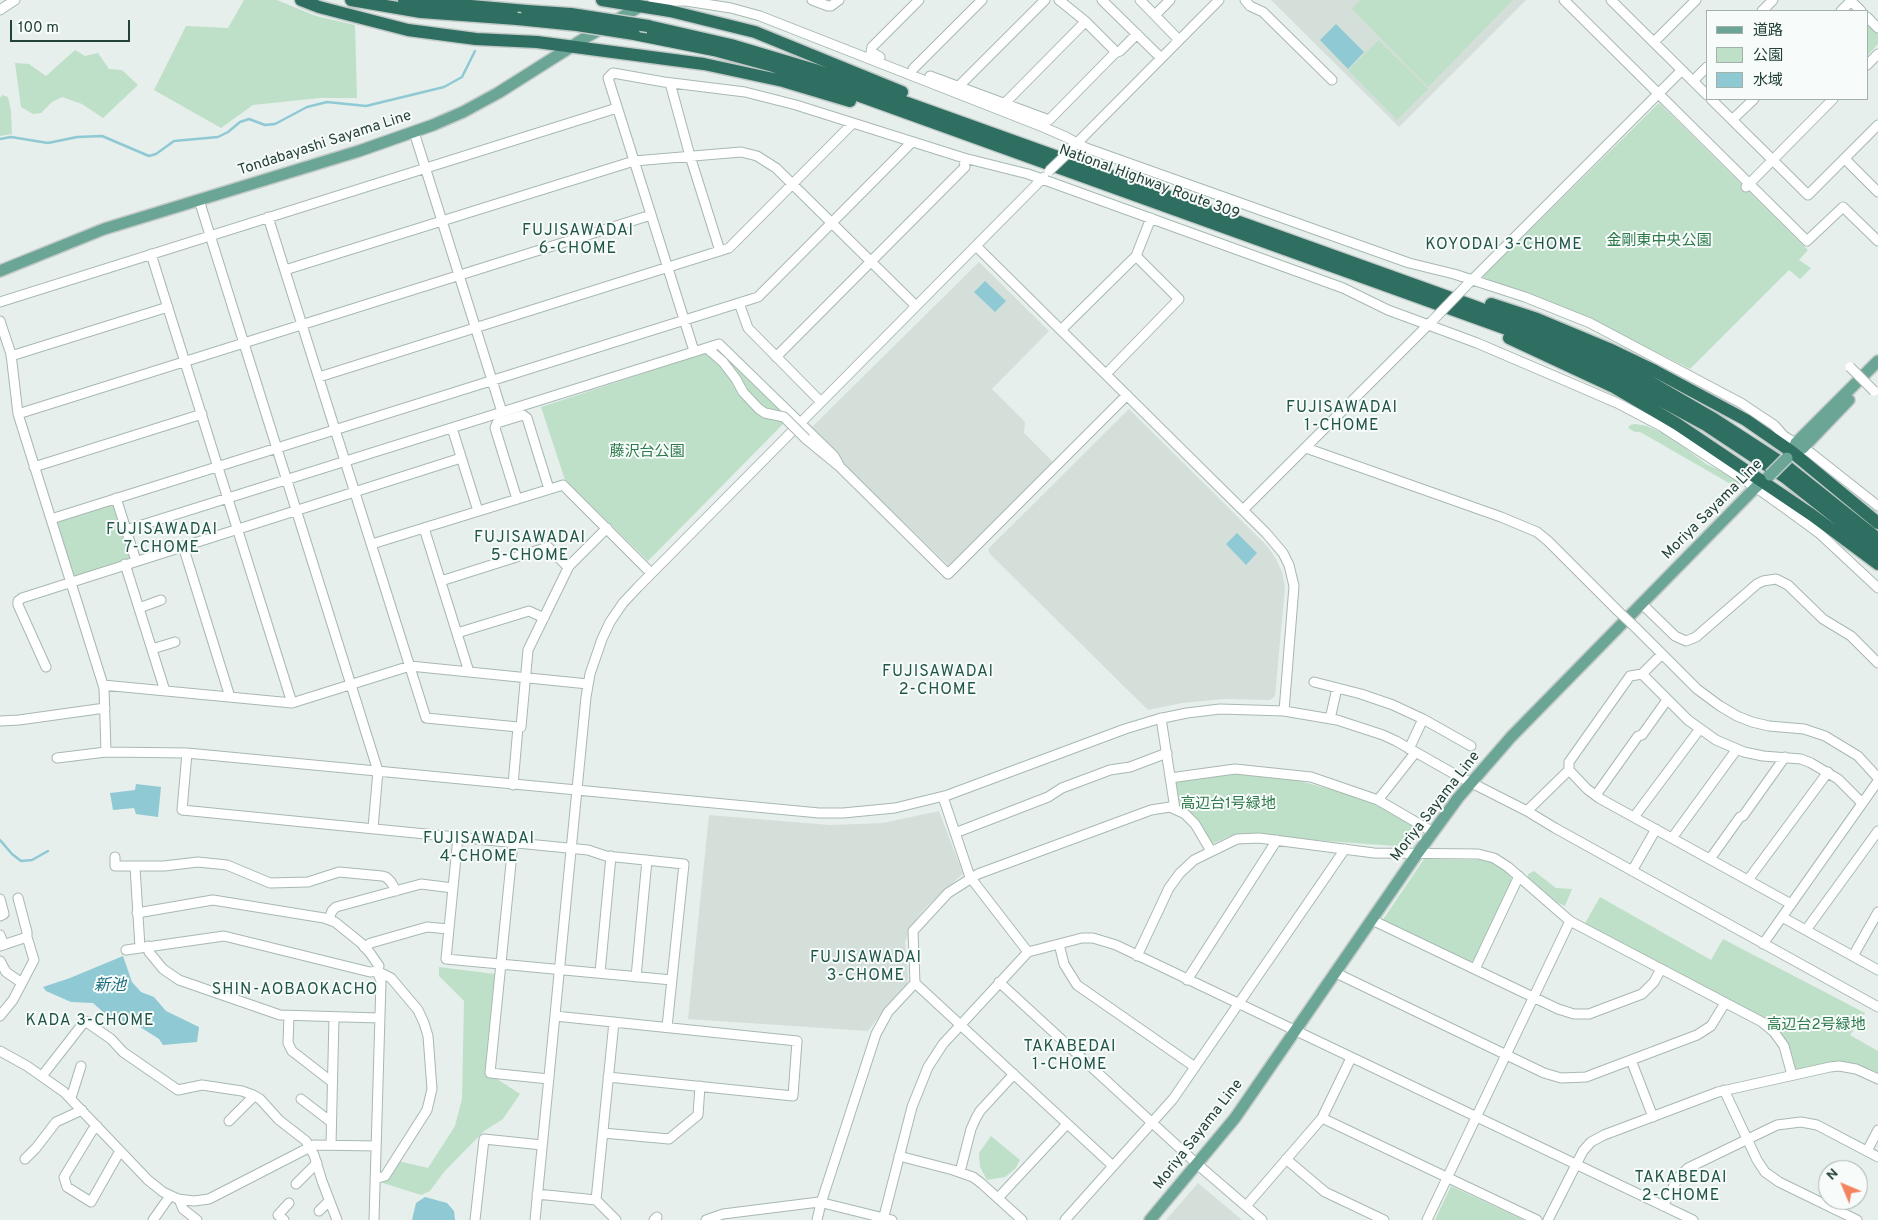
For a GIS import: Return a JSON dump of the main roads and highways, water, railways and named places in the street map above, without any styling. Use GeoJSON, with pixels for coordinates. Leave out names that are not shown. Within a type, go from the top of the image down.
{"type":"FeatureCollection","features":[{"type":"Feature","properties":{"kind":"highway"},"geometry":{"type":"LineString","coordinates":[[301,0],[337,12],[408,30],[476,39],[537,42],[704,64],[759,75],[941,125]]}},
{"type":"Feature","properties":{"kind":"highway","name":"National Highway Route 309"},"geometry":{"type":"LineString","coordinates":[[351,0],[422,12],[522,15],[571,14],[648,26],[786,60],[1552,336],[1643,378],[1714,419],[1785,465],[1878,539]]}},
{"type":"Feature","properties":{"kind":"highway","name":"National Highway Route 309"},"geometry":{"type":"LineString","coordinates":[[404,0],[522,15],[634,34],[714,50],[773,66],[1542,342],[1603,369],[1714,430],[1786,478],[1878,552]]}},
{"type":"Feature","properties":{"kind":"highway"},"geometry":{"type":"LineString","coordinates":[[602,0],[707,19],[755,32],[946,110],[957,121]]}},
{"type":"Feature","properties":{"kind":"highway"},"geometry":{"type":"LineString","coordinates":[[1371,280],[1410,300],[1484,327],[1606,383],[1677,424],[1763,481],[1878,564]]}},
{"type":"Feature","properties":{"kind":"highway"},"geometry":{"type":"LineString","coordinates":[[1409,283],[1477,300],[1537,319],[1609,349],[1655,371],[1746,420],[1795,450],[1878,523]]}},
{"type":"Feature","properties":{"kind":"main road","name":"Tondabayashi Sayama Line"},"geometry":{"type":"LineString","coordinates":[[0,271],[104,229],[414,132],[475,106],[532,73],[570,47],[642,6]]}},
{"type":"Feature","properties":{"kind":"main road","name":"Moriya Sayama Line"},"geometry":{"type":"LineString","coordinates":[[1150,1220],[1235,1118],[1417,854],[1472,782],[1511,737],[1795,450],[1878,361]]}},
{"type":"Feature","properties":{"kind":"main road","name":"Moriya Sayama Line"},"geometry":{"type":"LineString","coordinates":[[1795,450],[1835,416],[1878,368]]}},
{"type":"Feature","properties":{"kind":"water"},"geometry":{"type":"Polygon","coordinates":[[[1336,24],[1364,52],[1348,69],[1320,40],[1336,24]]]}},
{"type":"Feature","properties":{"kind":"water"},"geometry":{"type":"Polygon","coordinates":[[[985,281],[1006,301],[995,312],[974,292],[985,281]]]}},
{"type":"Feature","properties":{"kind":"water"},"geometry":{"type":"Polygon","coordinates":[[[1237,533],[1257,553],[1246,565],[1226,544],[1237,533]]]}},
{"type":"Feature","properties":{"kind":"water"},"geometry":{"type":"Polygon","coordinates":[[[136,784],[161,787],[158,817],[136,814],[134,808],[113,810],[110,793],[135,790],[136,784]]]}},
{"type":"Feature","properties":{"kind":"water","name":"新池"},"geometry":{"type":"Polygon","coordinates":[[[123,956],[132,982],[141,992],[154,997],[166,1011],[199,1027],[197,1042],[163,1045],[159,1039],[134,1023],[108,1019],[101,1014],[102,1011],[93,1003],[71,1002],[46,991],[43,987],[123,956]]]}},
{"type":"Feature","properties":{"kind":"water"},"geometry":{"type":"Polygon","coordinates":[[[425,1197],[447,1203],[454,1211],[455,1220],[412,1220],[416,1203],[425,1197]]]}},
{"type":"Feature","properties":{"kind":"waterway"},"geometry":{"type":"LineString","coordinates":[[0,139],[11,137],[48,143],[77,137],[102,136],[149,156],[156,154],[174,141],[218,137],[228,132],[240,122],[249,119],[265,125],[275,124],[307,107],[327,102],[366,106],[444,87],[462,77],[475,51]]}},
{"type":"Feature","properties":{"kind":"waterway"},"geometry":{"type":"LineString","coordinates":[[0,840],[21,861],[32,860],[48,851]]}},
{"type":"Feature","properties":{"kind":"district","name":"FUJISAWADAI 6-CHOME"},"geometry":{"type":"Point","coordinates":[578,241]}},
{"type":"Feature","properties":{"kind":"district","name":"KOYODAI 3-CHOME"},"geometry":{"type":"Point","coordinates":[1504,246]}},
{"type":"Feature","properties":{"kind":"district","name":"FUJISAWADAI 1-CHOME"},"geometry":{"type":"Point","coordinates":[1342,418]}},
{"type":"Feature","properties":{"kind":"district","name":"FUJISAWADAI 7-CHOME"},"geometry":{"type":"Point","coordinates":[162,540]}},
{"type":"Feature","properties":{"kind":"district","name":"FUJISAWADAI 5-CHOME"},"geometry":{"type":"Point","coordinates":[530,548]}},
{"type":"Feature","properties":{"kind":"district","name":"FUJISAWADAI 2-CHOME"},"geometry":{"type":"Point","coordinates":[938,682]}},
{"type":"Feature","properties":{"kind":"district","name":"FUJISAWADAI 4-CHOME"},"geometry":{"type":"Point","coordinates":[479,849]}},
{"type":"Feature","properties":{"kind":"district","name":"FUJISAWADAI 3-CHOME"},"geometry":{"type":"Point","coordinates":[866,968]}},
{"type":"Feature","properties":{"kind":"district","name":"SHIN-AOBAOKACHO"},"geometry":{"type":"Point","coordinates":[295,991]}},
{"type":"Feature","properties":{"kind":"district","name":"KADA 3-CHOME"},"geometry":{"type":"Point","coordinates":[90,1022]}},
{"type":"Feature","properties":{"kind":"district","name":"TAKABEDAI 1-CHOME"},"geometry":{"type":"Point","coordinates":[1070,1057]}},
{"type":"Feature","properties":{"kind":"district","name":"TAKABEDAI 2-CHOME"},"geometry":{"type":"Point","coordinates":[1681,1188]}},
{"type":"Feature","properties":{"kind":"park label","name":"金剛東中央公園"},"geometry":{"type":"Point","coordinates":[1659,242]}},
{"type":"Feature","properties":{"kind":"park label","name":"藤沢台公園"},"geometry":{"type":"Point","coordinates":[647,453]}},
{"type":"Feature","properties":{"kind":"park label","name":"高辺台1号緑地"},"geometry":{"type":"Point","coordinates":[1228,805]}},
{"type":"Feature","properties":{"kind":"park label","name":"高辺台2号緑地"},"geometry":{"type":"Point","coordinates":[1816,1026]}}]}
